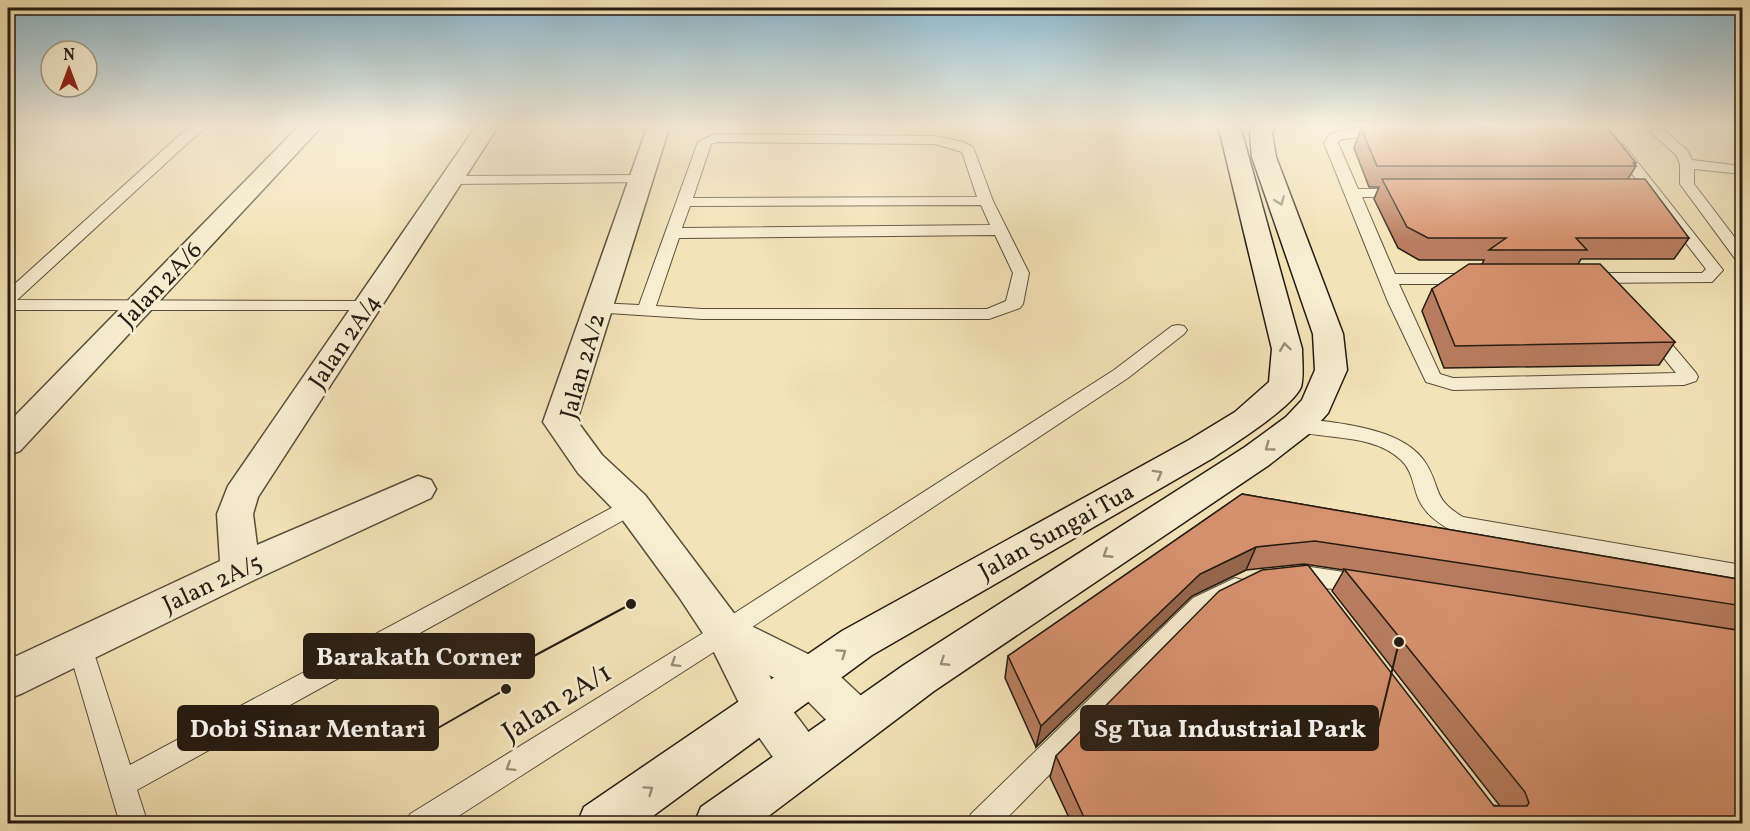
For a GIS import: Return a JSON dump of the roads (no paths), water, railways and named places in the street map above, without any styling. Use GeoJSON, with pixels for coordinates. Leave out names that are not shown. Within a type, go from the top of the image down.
{"type":"FeatureCollection","features":[{"type":"Feature","properties":{"kind":"street","name":"Jalan 2A/6"},"geometry":{"type":"LineString","coordinates":[[8,443],[275,164]]}},
{"type":"Feature","properties":{"kind":"street","name":"Jalan 2A/4"},"geometry":{"type":"LineString","coordinates":[[240,569],[235,514],[241,495],[461,164]]}},
{"type":"Feature","properties":{"kind":"street","name":"Jalan 2A/2"},"geometry":{"type":"LineString","coordinates":[[646,164],[560,422],[590,464],[632,505],[725,632],[764,709],[803,762]]}},
{"type":"Feature","properties":{"kind":"street","name":"Jalan Sungai Tua"},"geometry":{"type":"LineString","coordinates":[[601,824],[857,643],[1201,449],[1247,420],[1285,386],[1287,349],[1239,164]]}},
{"type":"Feature","properties":{"kind":"street","name":"Jalan Sungai Tua"},"geometry":{"type":"LineString","coordinates":[[718,824],[919,678],[1257,456],[1298,425],[1316,405],[1331,370],[1328,334],[1266,164]]}},
{"type":"Feature","properties":{"kind":"street","name":"Jalan 2A/5"},"geometry":{"type":"LineString","coordinates":[[8,680],[240,569],[418,489]]}},
{"type":"Feature","properties":{"kind":"street","name":"Jalan 2A/2"},"geometry":{"type":"LineString","coordinates":[[725,632],[811,676],[858,722]]}},
{"type":"Feature","properties":{"kind":"lane"},"geometry":{"type":"LineString","coordinates":[[8,299],[156,164]]}},
{"type":"Feature","properties":{"kind":"lane"},"geometry":{"type":"LineString","coordinates":[[646,310],[697,164]]}},
{"type":"Feature","properties":{"kind":"lane"},"geometry":{"type":"LineString","coordinates":[[598,308],[702,314],[989,314],[1014,304],[1021,273],[986,201],[973,164]]}},
{"type":"Feature","properties":{"kind":"lane"},"geometry":{"type":"LineString","coordinates":[[1340,164],[1397,302],[1433,378],[1453,384],[1684,379],[1689,377],[1641,320]]}},
{"type":"Feature","properties":{"kind":"lane"},"geometry":{"type":"LineString","coordinates":[[1568,278],[1706,278],[1715,270],[1631,164]]}},
{"type":"Feature","properties":{"kind":"lane"},"geometry":{"type":"LineString","coordinates":[[1743,170],[1687,164],[1687,184],[1743,257]]}},
{"type":"Feature","properties":{"kind":"lane"},"geometry":{"type":"LineString","coordinates":[[450,180],[641,179]]}},
{"type":"Feature","properties":{"kind":"lane"},"geometry":{"type":"LineString","coordinates":[[1352,194],[1422,193]]}},
{"type":"Feature","properties":{"kind":"lane"},"geometry":{"type":"LineString","coordinates":[[1631,193],[1654,193]]}},
{"type":"Feature","properties":{"kind":"lane"},"geometry":{"type":"LineString","coordinates":[[683,202],[986,201]]}},
{"type":"Feature","properties":{"kind":"lane"},"geometry":{"type":"LineString","coordinates":[[674,233],[1000,230]]}},
{"type":"Feature","properties":{"kind":"lane"},"geometry":{"type":"LineString","coordinates":[[1389,279],[1485,278]]}},
{"type":"Feature","properties":{"kind":"lane"},"geometry":{"type":"LineString","coordinates":[[1603,278],[1618,294]]}},
{"type":"Feature","properties":{"kind":"lane"},"geometry":{"type":"LineString","coordinates":[[8,305],[368,306]]}},
{"type":"Feature","properties":{"kind":"lane","name":"Jalan 2A/1"},"geometry":{"type":"LineString","coordinates":[[420,824],[725,632],[1121,374],[1178,330]]}},
{"type":"Feature","properties":{"kind":"lane"},"geometry":{"type":"LineString","coordinates":[[1298,425],[1356,432],[1405,451],[1417,465],[1431,506],[1441,515],[1458,524],[1743,574]]}},
{"type":"Feature","properties":{"kind":"lane"},"geometry":{"type":"LineString","coordinates":[[122,784],[632,505]]}},
{"type":"Feature","properties":{"kind":"lane"},"geometry":{"type":"LineString","coordinates":[[1304,575],[1325,602]]}},
{"type":"Feature","properties":{"kind":"lane"},"geometry":{"type":"LineString","coordinates":[[981,824],[1201,605],[1246,581],[1304,575],[1387,588]]}},
{"type":"Feature","properties":{"kind":"lane"},"geometry":{"type":"LineString","coordinates":[[81,646],[134,824]]}},
{"type":"Feature","properties":{"kind":"place","name":"Barakath Corner"},"geometry":{"type":"Point","coordinates":[631,604]}},
{"type":"Feature","properties":{"kind":"place","name":"Sg Tua Industrial Park"},"geometry":{"type":"Point","coordinates":[1399,642]}},
{"type":"Feature","properties":{"kind":"place","name":"Dobi Sinar Mentari"},"geometry":{"type":"Point","coordinates":[506,689]}}]}
